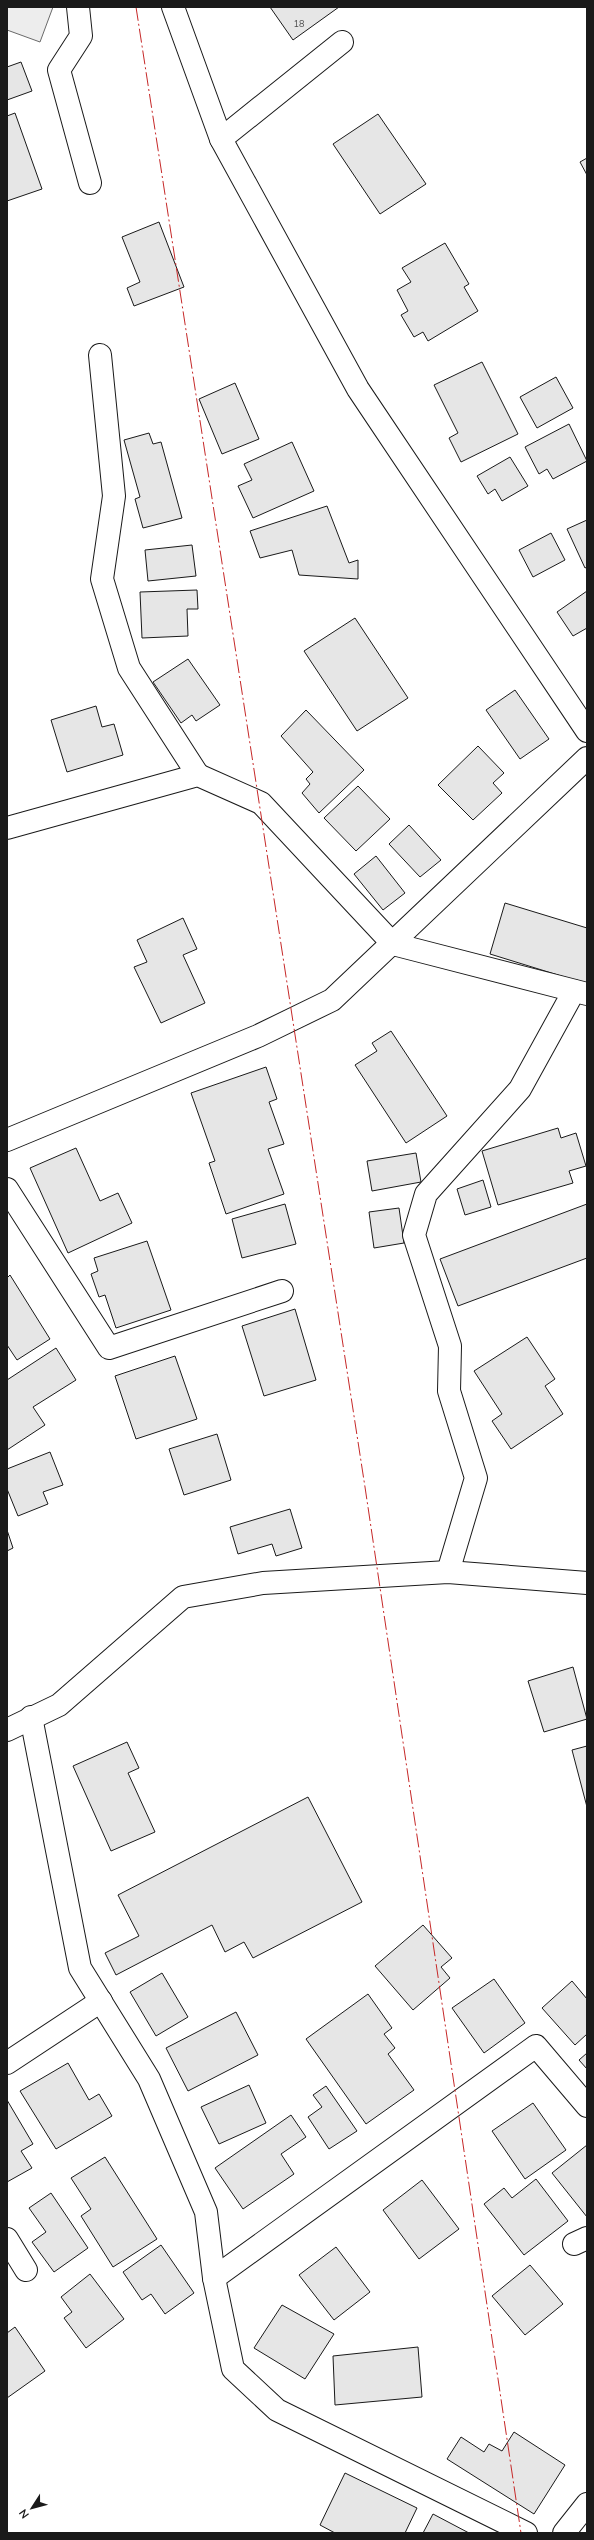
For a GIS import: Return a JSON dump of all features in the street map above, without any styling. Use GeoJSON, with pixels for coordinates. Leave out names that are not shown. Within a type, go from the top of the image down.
{"type":"FeatureCollection","features":[{"type":"Feature","properties":{"kind":"street"},"geometry":{"type":"LineString","coordinates":[[78,7],[82,36],[59,70],[90,183]]}},
{"type":"Feature","properties":{"kind":"street"},"geometry":{"type":"LineString","coordinates":[[173,7],[221,139],[358,389],[587,731]]}},
{"type":"Feature","properties":{"kind":"street"},"geometry":{"type":"LineString","coordinates":[[221,139],[342,42]]}},
{"type":"Feature","properties":{"kind":"street"},"geometry":{"type":"LineString","coordinates":[[100,354],[114,496],[102,579],[129,668],[198,775],[261,803],[393,944],[581,992],[520,1089],[426,1194],[414,1235],[450,1346],[449,1391],[476,1478],[448,1572]]}},
{"type":"Feature","properties":{"kind":"street"},"geometry":{"type":"LineString","coordinates":[[7,1140],[258,1036],[332,1000],[393,944],[587,758]]}},
{"type":"Feature","properties":{"kind":"street"},"geometry":{"type":"LineString","coordinates":[[7,828],[198,775]]}},
{"type":"Feature","properties":{"kind":"street"},"geometry":{"type":"LineString","coordinates":[[7,1189],[108,1348],[282,1291]]}},
{"type":"Feature","properties":{"kind":"street"},"geometry":{"type":"LineString","coordinates":[[7,1730],[31,1717],[59,1705],[183,1597],[263,1583],[448,1572],[585,1587]]}},
{"type":"Feature","properties":{"kind":"street"},"geometry":{"type":"LineString","coordinates":[[31,1717],[80,1968],[149,2078],[206,2212],[214,2278],[233,2369],[277,2410],[526,2533]]}},
{"type":"Feature","properties":{"kind":"street"},"geometry":{"type":"LineString","coordinates":[[7,2063],[101,2000]]}},
{"type":"Feature","properties":{"kind":"street"},"geometry":{"type":"LineString","coordinates":[[214,2278],[536,2046],[587,2106]]}},
{"type":"Feature","properties":{"kind":"street"},"geometry":{"type":"LineString","coordinates":[[7,2239],[26,2270]]}},
{"type":"Feature","properties":{"kind":"street"},"geometry":{"type":"LineString","coordinates":[[564,2533],[587,2504]]}},
{"type":"Feature","properties":{"kind":"shaded area"},"geometry":{"type":"Polygon","coordinates":[[[7,7],[53,7],[40,42],[7,30],[7,7]]]}},
{"type":"Feature","properties":{"kind":"building"},"geometry":{"type":"Polygon","coordinates":[[[270,7],[339,7],[293,40],[270,7]]]}},
{"type":"Feature","properties":{"kind":"building"},"geometry":{"type":"Polygon","coordinates":[[[21,62],[32,91],[7,100],[7,67],[21,62]]]}},
{"type":"Feature","properties":{"kind":"building"},"geometry":{"type":"Polygon","coordinates":[[[15,113],[42,189],[7,201],[7,116],[15,113]]]}},
{"type":"Feature","properties":{"kind":"building"},"geometry":{"type":"Polygon","coordinates":[[[378,114],[426,184],[380,214],[333,144],[378,114]]]}},
{"type":"Feature","properties":{"kind":"building"},"geometry":{"type":"Polygon","coordinates":[[[587,158],[587,175],[580,162],[587,158]]]}},
{"type":"Feature","properties":{"kind":"building"},"geometry":{"type":"Polygon","coordinates":[[[159,222],[184,287],[134,306],[127,288],[140,282],[122,237],[159,222]]]}},
{"type":"Feature","properties":{"kind":"building"},"geometry":{"type":"Polygon","coordinates":[[[445,243],[469,284],[464,287],[478,311],[428,341],[423,332],[414,337],[401,315],[408,311],[397,290],[411,282],[402,268],[445,243]]]}},
{"type":"Feature","properties":{"kind":"building"},"geometry":{"type":"Polygon","coordinates":[[[482,362],[518,434],[461,462],[449,438],[458,433],[434,385],[482,362]]]}},
{"type":"Feature","properties":{"kind":"building"},"geometry":{"type":"Polygon","coordinates":[[[556,377],[573,408],[537,428],[520,397],[556,377]]]}},
{"type":"Feature","properties":{"kind":"building"},"geometry":{"type":"Polygon","coordinates":[[[235,383],[259,439],[222,454],[199,399],[235,383]]]}},
{"type":"Feature","properties":{"kind":"building"},"geometry":{"type":"Polygon","coordinates":[[[569,424],[587,461],[553,479],[547,469],[539,474],[525,447],[569,424]]]}},
{"type":"Feature","properties":{"kind":"building"},"geometry":{"type":"Polygon","coordinates":[[[149,433],[153,444],[161,442],[182,518],[143,528],[135,499],[140,497],[124,440],[149,433]]]}},
{"type":"Feature","properties":{"kind":"building"},"geometry":{"type":"Polygon","coordinates":[[[292,442],[314,491],[253,518],[238,486],[252,480],[244,464],[292,442]]]}},
{"type":"Feature","properties":{"kind":"building"},"geometry":{"type":"Polygon","coordinates":[[[510,457],[528,486],[502,501],[495,489],[488,494],[477,476],[510,457]]]}},
{"type":"Feature","properties":{"kind":"building"},"geometry":{"type":"Polygon","coordinates":[[[327,506],[349,563],[358,560],[358,579],[299,575],[292,550],[260,558],[250,531],[327,506]]]}},
{"type":"Feature","properties":{"kind":"building"},"geometry":{"type":"Polygon","coordinates":[[[587,520],[587,567],[585,568],[567,529],[587,520]]]}},
{"type":"Feature","properties":{"kind":"building"},"geometry":{"type":"Polygon","coordinates":[[[551,533],[565,560],[533,577],[519,550],[551,533]]]}},
{"type":"Feature","properties":{"kind":"building"},"geometry":{"type":"Polygon","coordinates":[[[192,545],[196,576],[148,581],[145,550],[192,545]]]}},
{"type":"Feature","properties":{"kind":"building"},"geometry":{"type":"Polygon","coordinates":[[[197,590],[198,609],[187,609],[188,636],[142,638],[140,592],[197,590]]]}},
{"type":"Feature","properties":{"kind":"building"},"geometry":{"type":"Polygon","coordinates":[[[587,591],[587,628],[573,636],[557,612],[587,591]]]}},
{"type":"Feature","properties":{"kind":"building"},"geometry":{"type":"Polygon","coordinates":[[[355,618],[408,698],[357,731],[304,651],[355,618]]]}},
{"type":"Feature","properties":{"kind":"building"},"geometry":{"type":"Polygon","coordinates":[[[188,659],[220,705],[196,721],[192,715],[181,723],[153,682],[188,659]]]}},
{"type":"Feature","properties":{"kind":"building"},"geometry":{"type":"Polygon","coordinates":[[[515,690],[549,739],[520,759],[486,710],[515,690]]]}},
{"type":"Feature","properties":{"kind":"building"},"geometry":{"type":"Polygon","coordinates":[[[96,706],[102,727],[114,724],[123,755],[67,772],[51,720],[96,706]]]}},
{"type":"Feature","properties":{"kind":"building"},"geometry":{"type":"Polygon","coordinates":[[[306,710],[364,770],[319,813],[302,793],[310,784],[306,779],[313,772],[281,736],[306,710]]]}},
{"type":"Feature","properties":{"kind":"building"},"geometry":{"type":"Polygon","coordinates":[[[478,746],[504,773],[493,783],[502,793],[473,820],[438,785],[478,746]]]}},
{"type":"Feature","properties":{"kind":"building"},"geometry":{"type":"Polygon","coordinates":[[[358,786],[390,819],[356,851],[324,818],[358,786]]]}},
{"type":"Feature","properties":{"kind":"building"},"geometry":{"type":"Polygon","coordinates":[[[409,825],[441,860],[420,877],[389,844],[409,825]]]}},
{"type":"Feature","properties":{"kind":"building"},"geometry":{"type":"Polygon","coordinates":[[[376,856],[405,893],[383,910],[354,874],[376,856]]]}},
{"type":"Feature","properties":{"kind":"building"},"geometry":{"type":"Polygon","coordinates":[[[505,903],[587,928],[587,984],[490,954],[505,903]]]}},
{"type":"Feature","properties":{"kind":"building"},"geometry":{"type":"Polygon","coordinates":[[[183,918],[197,949],[183,955],[205,1003],[161,1023],[134,967],[147,962],[137,940],[183,918]]]}},
{"type":"Feature","properties":{"kind":"building"},"geometry":{"type":"Polygon","coordinates":[[[391,1031],[447,1116],[406,1143],[355,1065],[377,1051],[372,1043],[391,1031]]]}},
{"type":"Feature","properties":{"kind":"building"},"geometry":{"type":"Polygon","coordinates":[[[266,1067],[277,1099],[269,1102],[284,1144],[268,1149],[284,1194],[226,1214],[209,1163],[215,1161],[191,1093],[266,1067]]]}},
{"type":"Feature","properties":{"kind":"building"},"geometry":{"type":"Polygon","coordinates":[[[558,1128],[561,1138],[576,1133],[586,1166],[569,1171],[573,1183],[498,1205],[482,1151],[558,1128]]]}},
{"type":"Feature","properties":{"kind":"building"},"geometry":{"type":"Polygon","coordinates":[[[76,1148],[100,1201],[118,1193],[132,1223],[68,1253],[30,1168],[76,1148]]]}},
{"type":"Feature","properties":{"kind":"building"},"geometry":{"type":"Polygon","coordinates":[[[416,1153],[421,1182],[372,1191],[367,1161],[416,1153]]]}},
{"type":"Feature","properties":{"kind":"building"},"geometry":{"type":"Polygon","coordinates":[[[483,1180],[491,1207],[465,1215],[457,1189],[483,1180]]]}},
{"type":"Feature","properties":{"kind":"building"},"geometry":{"type":"Polygon","coordinates":[[[285,1204],[296,1244],[242,1258],[232,1219],[285,1204]]]}},
{"type":"Feature","properties":{"kind":"building"},"geometry":{"type":"Polygon","coordinates":[[[587,1204],[587,1258],[458,1306],[440,1259],[587,1204]]]}},
{"type":"Feature","properties":{"kind":"building"},"geometry":{"type":"Polygon","coordinates":[[[399,1208],[404,1243],[374,1248],[369,1212],[399,1208]]]}},
{"type":"Feature","properties":{"kind":"building"},"geometry":{"type":"Polygon","coordinates":[[[147,1241],[171,1310],[116,1328],[105,1295],[99,1297],[91,1274],[98,1271],[94,1258],[147,1241]]]}},
{"type":"Feature","properties":{"kind":"building"},"geometry":{"type":"Polygon","coordinates":[[[10,1275],[50,1339],[17,1360],[7,1345],[7,1278],[10,1275]]]}},
{"type":"Feature","properties":{"kind":"building"},"geometry":{"type":"Polygon","coordinates":[[[295,1309],[316,1380],[264,1396],[242,1326],[295,1309]]]}},
{"type":"Feature","properties":{"kind":"building"},"geometry":{"type":"Polygon","coordinates":[[[527,1337],[555,1379],[545,1386],[563,1414],[511,1449],[492,1421],[502,1414],[474,1371],[527,1337]]]}},
{"type":"Feature","properties":{"kind":"building"},"geometry":{"type":"Polygon","coordinates":[[[56,1348],[76,1380],[33,1407],[45,1425],[7,1450],[7,1380],[56,1348]]]}},
{"type":"Feature","properties":{"kind":"building"},"geometry":{"type":"Polygon","coordinates":[[[175,1356],[197,1419],[136,1439],[115,1376],[175,1356]]]}},
{"type":"Feature","properties":{"kind":"building"},"geometry":{"type":"Polygon","coordinates":[[[217,1434],[231,1480],[184,1495],[169,1449],[217,1434]]]}},
{"type":"Feature","properties":{"kind":"building"},"geometry":{"type":"Polygon","coordinates":[[[50,1452],[63,1485],[43,1492],[48,1504],[18,1516],[7,1489],[7,1469],[50,1452]]]}},
{"type":"Feature","properties":{"kind":"building"},"geometry":{"type":"Polygon","coordinates":[[[290,1509],[302,1548],[276,1556],[272,1544],[238,1554],[230,1527],[290,1509]]]}},
{"type":"Feature","properties":{"kind":"building"},"geometry":{"type":"Polygon","coordinates":[[[7,1530],[13,1548],[7,1551],[7,1530]]]}},
{"type":"Feature","properties":{"kind":"building"},"geometry":{"type":"Polygon","coordinates":[[[573,1667],[587,1719],[544,1732],[528,1681],[573,1667]]]}},
{"type":"Feature","properties":{"kind":"building"},"geometry":{"type":"Polygon","coordinates":[[[127,1742],[139,1768],[128,1773],[155,1832],[111,1851],[73,1766],[127,1742]]]}},
{"type":"Feature","properties":{"kind":"building"},"geometry":{"type":"Polygon","coordinates":[[[587,1746],[587,1807],[572,1750],[587,1746]]]}},
{"type":"Feature","properties":{"kind":"building"},"geometry":{"type":"Polygon","coordinates":[[[308,1797],[362,1902],[253,1958],[244,1942],[225,1952],[212,1925],[116,1975],[105,1953],[139,1936],[118,1895],[308,1797]]]}},
{"type":"Feature","properties":{"kind":"building"},"geometry":{"type":"Polygon","coordinates":[[[423,1925],[452,1958],[441,1967],[450,1978],[413,2010],[375,1966],[423,1925]]]}},
{"type":"Feature","properties":{"kind":"building"},"geometry":{"type":"Polygon","coordinates":[[[162,1973],[188,2017],[156,2036],[130,1992],[162,1973]]]}},
{"type":"Feature","properties":{"kind":"building"},"geometry":{"type":"Polygon","coordinates":[[[494,1979],[525,2023],[484,2053],[452,2008],[494,1979]]]}},
{"type":"Feature","properties":{"kind":"building"},"geometry":{"type":"Polygon","coordinates":[[[572,1981],[587,1999],[587,2034],[575,2045],[542,2008],[572,1981]]]}},
{"type":"Feature","properties":{"kind":"building"},"geometry":{"type":"Polygon","coordinates":[[[368,1994],[392,2028],[384,2034],[395,2048],[388,2054],[414,2090],[366,2124],[306,2039],[368,1994]]]}},
{"type":"Feature","properties":{"kind":"building"},"geometry":{"type":"Polygon","coordinates":[[[236,2012],[258,2055],[188,2091],[166,2048],[236,2012]]]}},
{"type":"Feature","properties":{"kind":"building"},"geometry":{"type":"Polygon","coordinates":[[[587,2053],[587,2069],[579,2060],[587,2053]]]}},
{"type":"Feature","properties":{"kind":"building"},"geometry":{"type":"Polygon","coordinates":[[[68,2063],[89,2100],[99,2094],[112,2116],[56,2149],[20,2091],[68,2063]]]}},
{"type":"Feature","properties":{"kind":"building"},"geometry":{"type":"Polygon","coordinates":[[[249,2085],[266,2123],[219,2144],[201,2107],[249,2085]]]}},
{"type":"Feature","properties":{"kind":"building"},"geometry":{"type":"Polygon","coordinates":[[[326,2086],[357,2131],[329,2149],[308,2117],[322,2107],[313,2095],[326,2086]]]}},
{"type":"Feature","properties":{"kind":"building"},"geometry":{"type":"Polygon","coordinates":[[[7,2100],[33,2144],[21,2151],[32,2168],[7,2182],[7,2100]]]}},
{"type":"Feature","properties":{"kind":"building"},"geometry":{"type":"Polygon","coordinates":[[[533,2103],[566,2150],[525,2179],[492,2131],[533,2103]]]}},
{"type":"Feature","properties":{"kind":"building"},"geometry":{"type":"Polygon","coordinates":[[[291,2115],[306,2137],[281,2154],[294,2174],[243,2209],[215,2168],[291,2115]]]}},
{"type":"Feature","properties":{"kind":"building"},"geometry":{"type":"Polygon","coordinates":[[[587,2145],[587,2217],[552,2173],[587,2145]]]}},
{"type":"Feature","properties":{"kind":"building"},"geometry":{"type":"Polygon","coordinates":[[[105,2157],[157,2239],[113,2267],[81,2216],[91,2209],[71,2178],[105,2157]]]}},
{"type":"Feature","properties":{"kind":"building"},"geometry":{"type":"Polygon","coordinates":[[[536,2179],[568,2221],[524,2255],[484,2204],[504,2188],[512,2198],[536,2179]]]}},
{"type":"Feature","properties":{"kind":"building"},"geometry":{"type":"Polygon","coordinates":[[[422,2180],[459,2229],[419,2259],[383,2210],[422,2180]]]}},
{"type":"Feature","properties":{"kind":"building"},"geometry":{"type":"Polygon","coordinates":[[[51,2193],[88,2248],[54,2272],[32,2242],[46,2232],[29,2208],[51,2193]]]}},
{"type":"Feature","properties":{"kind":"building"},"geometry":{"type":"Polygon","coordinates":[[[161,2245],[194,2293],[165,2314],[151,2294],[142,2300],[123,2272],[161,2245]]]}},
{"type":"Feature","properties":{"kind":"building"},"geometry":{"type":"Polygon","coordinates":[[[336,2247],[370,2292],[334,2320],[299,2275],[336,2247]]]}},
{"type":"Feature","properties":{"kind":"building"},"geometry":{"type":"Polygon","coordinates":[[[530,2265],[563,2304],[525,2335],[492,2296],[530,2265]]]}},
{"type":"Feature","properties":{"kind":"building"},"geometry":{"type":"Polygon","coordinates":[[[90,2274],[124,2319],[86,2348],[64,2318],[72,2312],[61,2297],[90,2274]]]}},
{"type":"Feature","properties":{"kind":"building"},"geometry":{"type":"Polygon","coordinates":[[[282,2305],[334,2334],[305,2379],[254,2348],[282,2305]]]}},
{"type":"Feature","properties":{"kind":"building"},"geometry":{"type":"Polygon","coordinates":[[[15,2327],[45,2371],[7,2398],[7,2333],[15,2327]]]}},
{"type":"Feature","properties":{"kind":"building"},"geometry":{"type":"Polygon","coordinates":[[[418,2347],[422,2397],[335,2405],[333,2356],[418,2347]]]}},
{"type":"Feature","properties":{"kind":"building"},"geometry":{"type":"Polygon","coordinates":[[[514,2432],[565,2465],[534,2514],[447,2459],[461,2437],[484,2452],[489,2444],[502,2451],[514,2432]]]}},
{"type":"Feature","properties":{"kind":"building"},"geometry":{"type":"Polygon","coordinates":[[[345,2473],[417,2508],[405,2533],[335,2533],[320,2525],[345,2473]]]}},
{"type":"Feature","properties":{"kind":"building"},"geometry":{"type":"Polygon","coordinates":[[[433,2514],[469,2533],[423,2533],[433,2514]]]}},
{"type":"Feature","properties":{"kind":"power"},"geometry":{"type":"LineString","coordinates":[[136,7],[365,1487],[521,2533]]}}]}
